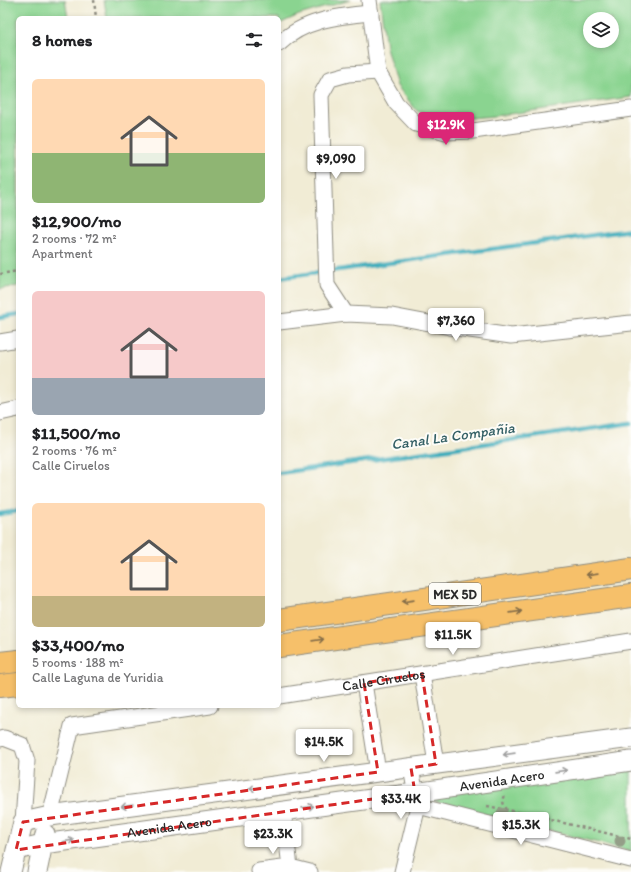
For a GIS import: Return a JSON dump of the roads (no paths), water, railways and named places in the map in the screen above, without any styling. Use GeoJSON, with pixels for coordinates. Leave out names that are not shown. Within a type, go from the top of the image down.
{"type":"FeatureCollection","features":[{"type":"Feature","properties":{"kind":"highway","name":"MEX 5D"},"geometry":{"type":"LineString","coordinates":[[281,620],[631,569]]}},
{"type":"Feature","properties":{"kind":"highway","name":"MEX 5D"},"geometry":{"type":"LineString","coordinates":[[281,646],[631,596]]}},
{"type":"Feature","properties":{"kind":"highway"},"geometry":{"type":"LineString","coordinates":[[0,663],[16,661]]}},
{"type":"Feature","properties":{"kind":"highway"},"geometry":{"type":"LineString","coordinates":[[0,686],[16,684]]}},
{"type":"Feature","properties":{"kind":"street"},"geometry":{"type":"LineString","coordinates":[[281,42],[286,37],[311,23],[370,6],[378,72],[396,103],[416,124],[446,132],[473,131],[631,109]]}},
{"type":"Feature","properties":{"kind":"street"},"geometry":{"type":"LineString","coordinates":[[346,314],[327,284],[320,95],[330,79],[348,74],[378,72]]}},
{"type":"Feature","properties":{"kind":"street"},"geometry":{"type":"LineString","coordinates":[[281,322],[346,314],[392,316],[450,327],[512,336],[631,323]]}},
{"type":"Feature","properties":{"kind":"street"},"geometry":{"type":"LineString","coordinates":[[0,342],[16,339]]}},
{"type":"Feature","properties":{"kind":"street"},"geometry":{"type":"LineString","coordinates":[[0,413],[16,409]]}},
{"type":"Feature","properties":{"kind":"street","name":"Calle Ciruelos"},"geometry":{"type":"LineString","coordinates":[[281,696],[364,684],[631,641]]}},
{"type":"Feature","properties":{"kind":"street"},"geometry":{"type":"LineString","coordinates":[[422,674],[436,764]]}},
{"type":"Feature","properties":{"kind":"street"},"geometry":{"type":"LineString","coordinates":[[364,684],[378,772]]}},
{"type":"Feature","properties":{"kind":"street"},"geometry":{"type":"LineString","coordinates":[[37,872],[72,726],[196,708]]}},
{"type":"Feature","properties":{"kind":"street"},"geometry":{"type":"LineString","coordinates":[[0,739],[4,738],[22,745],[27,761],[23,822],[11,872]]}},
{"type":"Feature","properties":{"kind":"street","name":"Avenida Acero"},"geometry":{"type":"LineString","coordinates":[[23,822],[50,816],[631,738]]}},
{"type":"Feature","properties":{"kind":"street","name":"Avenida Acero"},"geometry":{"type":"LineString","coordinates":[[16,850],[43,844],[283,810],[416,800],[631,761]]}},
{"type":"Feature","properties":{"kind":"street"},"geometry":{"type":"LineString","coordinates":[[402,872],[416,800],[412,768]]}},
{"type":"Feature","properties":{"kind":"street"},"geometry":{"type":"LineString","coordinates":[[416,800],[631,860]]}},
{"type":"Feature","properties":{"kind":"street"},"geometry":{"type":"LineString","coordinates":[[283,810],[290,867]]}},
{"type":"Feature","properties":{"kind":"street"},"geometry":{"type":"LineString","coordinates":[[259,871],[290,867],[310,872]]}},
{"type":"Feature","properties":{"kind":"waterway"},"geometry":{"type":"LineString","coordinates":[[281,278],[631,230]]}},
{"type":"Feature","properties":{"kind":"waterway"},"geometry":{"type":"LineString","coordinates":[[0,317],[16,314]]}},
{"type":"Feature","properties":{"kind":"waterway","name":"Canal La Compañia"},"geometry":{"type":"LineString","coordinates":[[281,473],[631,423]]}},
{"type":"Feature","properties":{"kind":"waterway","name":"Canal La Compañia"},"geometry":{"type":"LineString","coordinates":[[0,514],[16,511]]}}]}
